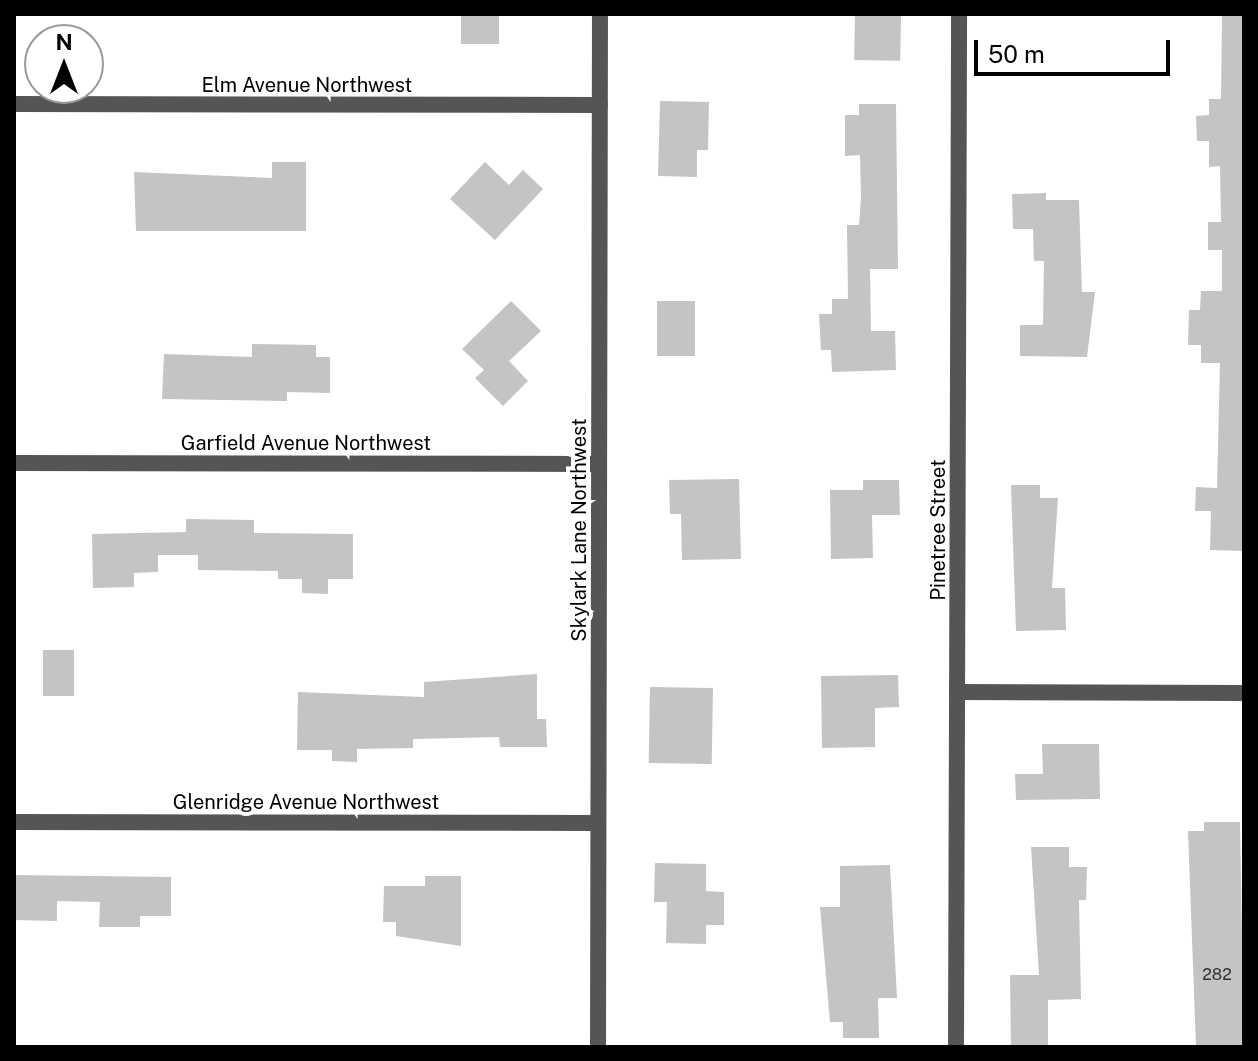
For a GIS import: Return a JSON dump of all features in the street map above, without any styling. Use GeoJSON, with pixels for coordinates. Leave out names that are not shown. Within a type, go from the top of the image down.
{"type":"FeatureCollection","features":[{"type":"Feature","properties":{"kind":"street","name":"Skylark Lane Northwest"},"geometry":{"type":"LineString","coordinates":[[598,1047],[600,14]]}},
{"type":"Feature","properties":{"kind":"street","name":"Pinetree Street"},"geometry":{"type":"LineString","coordinates":[[956,1047],[959,14]]}},
{"type":"Feature","properties":{"kind":"street","name":"Elm Avenue Northwest"},"geometry":{"type":"LineString","coordinates":[[14,104],[600,105]]}},
{"type":"Feature","properties":{"kind":"street","name":"Garfield Avenue Northwest"},"geometry":{"type":"LineString","coordinates":[[14,463],[599,464]]}},
{"type":"Feature","properties":{"kind":"street"},"geometry":{"type":"LineString","coordinates":[[957,692],[1244,693]]}},
{"type":"Feature","properties":{"kind":"street","name":"Glenridge Avenue Northwest"},"geometry":{"type":"LineString","coordinates":[[14,822],[598,823]]}},
{"type":"Feature","properties":{"kind":"building"},"geometry":{"type":"Polygon","coordinates":[[[461,14],[499,14],[499,44],[461,44],[461,14]]]}},
{"type":"Feature","properties":{"kind":"building"},"geometry":{"type":"Polygon","coordinates":[[[855,14],[901,15],[900,61],[854,60],[855,14]]]}},
{"type":"Feature","properties":{"kind":"building"},"geometry":{"type":"Polygon","coordinates":[[[1222,14],[1244,14],[1244,551],[1210,550],[1211,511],[1195,511],[1196,487],[1217,488],[1220,363],[1201,363],[1201,345],[1188,345],[1189,310],[1200,310],[1201,291],[1222,291],[1222,250],[1208,250],[1208,222],[1221,222],[1220,166],[1209,167],[1209,141],[1197,141],[1196,116],[1209,115],[1209,99],[1221,99],[1222,14]]]}},
{"type":"Feature","properties":{"kind":"building"},"geometry":{"type":"Polygon","coordinates":[[[660,101],[709,102],[708,150],[697,150],[697,177],[658,176],[660,101]]]}},
{"type":"Feature","properties":{"kind":"building"},"geometry":{"type":"Polygon","coordinates":[[[859,104],[896,104],[898,269],[870,269],[871,331],[895,331],[896,370],[832,372],[831,350],[821,350],[819,314],[832,314],[832,299],[848,299],[847,225],[859,225],[861,198],[860,155],[845,156],[845,115],[859,115],[859,104]]]}},
{"type":"Feature","properties":{"kind":"building"},"geometry":{"type":"Polygon","coordinates":[[[272,162],[306,162],[306,231],[136,231],[134,172],[272,178],[272,162]]]}},
{"type":"Feature","properties":{"kind":"building"},"geometry":{"type":"Polygon","coordinates":[[[485,162],[509,185],[523,170],[543,189],[495,240],[450,199],[485,162]]]}},
{"type":"Feature","properties":{"kind":"building"},"geometry":{"type":"Polygon","coordinates":[[[1046,193],[1046,200],[1079,200],[1082,292],[1095,292],[1087,357],[1020,356],[1020,325],[1043,325],[1044,261],[1034,261],[1033,229],[1013,229],[1012,194],[1046,193]]]}},
{"type":"Feature","properties":{"kind":"building"},"geometry":{"type":"Polygon","coordinates":[[[511,301],[541,331],[509,361],[528,381],[503,406],[475,378],[484,370],[462,349],[511,301]]]}},
{"type":"Feature","properties":{"kind":"building"},"geometry":{"type":"Polygon","coordinates":[[[657,301],[695,301],[695,356],[657,356],[657,301]]]}},
{"type":"Feature","properties":{"kind":"building"},"geometry":{"type":"Polygon","coordinates":[[[252,344],[316,345],[316,357],[330,357],[330,393],[287,392],[287,401],[162,399],[164,354],[252,357],[252,344]]]}},
{"type":"Feature","properties":{"kind":"building"},"geometry":{"type":"Polygon","coordinates":[[[739,479],[741,559],[682,560],[681,514],[670,514],[669,480],[739,479]]]}},
{"type":"Feature","properties":{"kind":"building"},"geometry":{"type":"Polygon","coordinates":[[[863,480],[899,480],[900,515],[872,515],[873,558],[831,559],[830,490],[863,490],[863,480]]]}},
{"type":"Feature","properties":{"kind":"building"},"geometry":{"type":"Polygon","coordinates":[[[1011,485],[1040,485],[1040,498],[1058,498],[1052,588],[1065,588],[1066,630],[1016,631],[1011,485]]]}},
{"type":"Feature","properties":{"kind":"building"},"geometry":{"type":"Polygon","coordinates":[[[186,519],[254,520],[254,533],[353,534],[353,579],[328,579],[328,594],[302,593],[302,579],[278,579],[278,571],[198,570],[198,555],[158,555],[158,572],[134,573],[134,587],[93,588],[92,534],[186,532],[186,519]]]}},
{"type":"Feature","properties":{"kind":"building"},"geometry":{"type":"Polygon","coordinates":[[[43,650],[74,650],[74,696],[43,696],[43,650]]]}},
{"type":"Feature","properties":{"kind":"building"},"geometry":{"type":"Polygon","coordinates":[[[537,674],[537,719],[546,719],[547,747],[500,747],[499,737],[413,739],[413,748],[357,749],[357,762],[332,761],[332,750],[297,750],[298,692],[424,697],[424,682],[537,674]]]}},
{"type":"Feature","properties":{"kind":"building"},"geometry":{"type":"Polygon","coordinates":[[[898,675],[899,707],[875,708],[875,747],[822,748],[821,676],[898,675]]]}},
{"type":"Feature","properties":{"kind":"building"},"geometry":{"type":"Polygon","coordinates":[[[650,687],[713,688],[712,764],[649,763],[650,687]]]}},
{"type":"Feature","properties":{"kind":"building"},"geometry":{"type":"Polygon","coordinates":[[[1042,744],[1099,744],[1100,799],[1016,800],[1015,774],[1043,774],[1042,744]]]}},
{"type":"Feature","properties":{"kind":"building"},"geometry":{"type":"Polygon","coordinates":[[[1204,822],[1240,822],[1244,1047],[1196,1047],[1188,831],[1204,831],[1204,822]]]}},
{"type":"Feature","properties":{"kind":"building"},"geometry":{"type":"Polygon","coordinates":[[[1031,847],[1069,847],[1069,867],[1087,867],[1086,900],[1079,900],[1081,999],[1048,1000],[1048,1047],[1011,1047],[1010,975],[1039,975],[1031,847]]]}},
{"type":"Feature","properties":{"kind":"building"},"geometry":{"type":"Polygon","coordinates":[[[655,863],[706,864],[706,891],[724,892],[724,925],[706,925],[706,944],[666,943],[667,902],[654,902],[655,863]]]}},
{"type":"Feature","properties":{"kind":"building"},"geometry":{"type":"Polygon","coordinates":[[[890,865],[897,998],[878,998],[879,1038],[843,1038],[843,1022],[830,1022],[820,907],[840,907],[840,866],[890,865]]]}},
{"type":"Feature","properties":{"kind":"building"},"geometry":{"type":"Polygon","coordinates":[[[14,875],[171,877],[171,916],[140,916],[140,927],[99,927],[100,902],[57,901],[57,921],[14,920],[14,875]]]}},
{"type":"Feature","properties":{"kind":"building"},"geometry":{"type":"Polygon","coordinates":[[[425,876],[461,876],[461,946],[396,936],[396,922],[383,922],[384,886],[425,886],[425,876]]]}}]}
